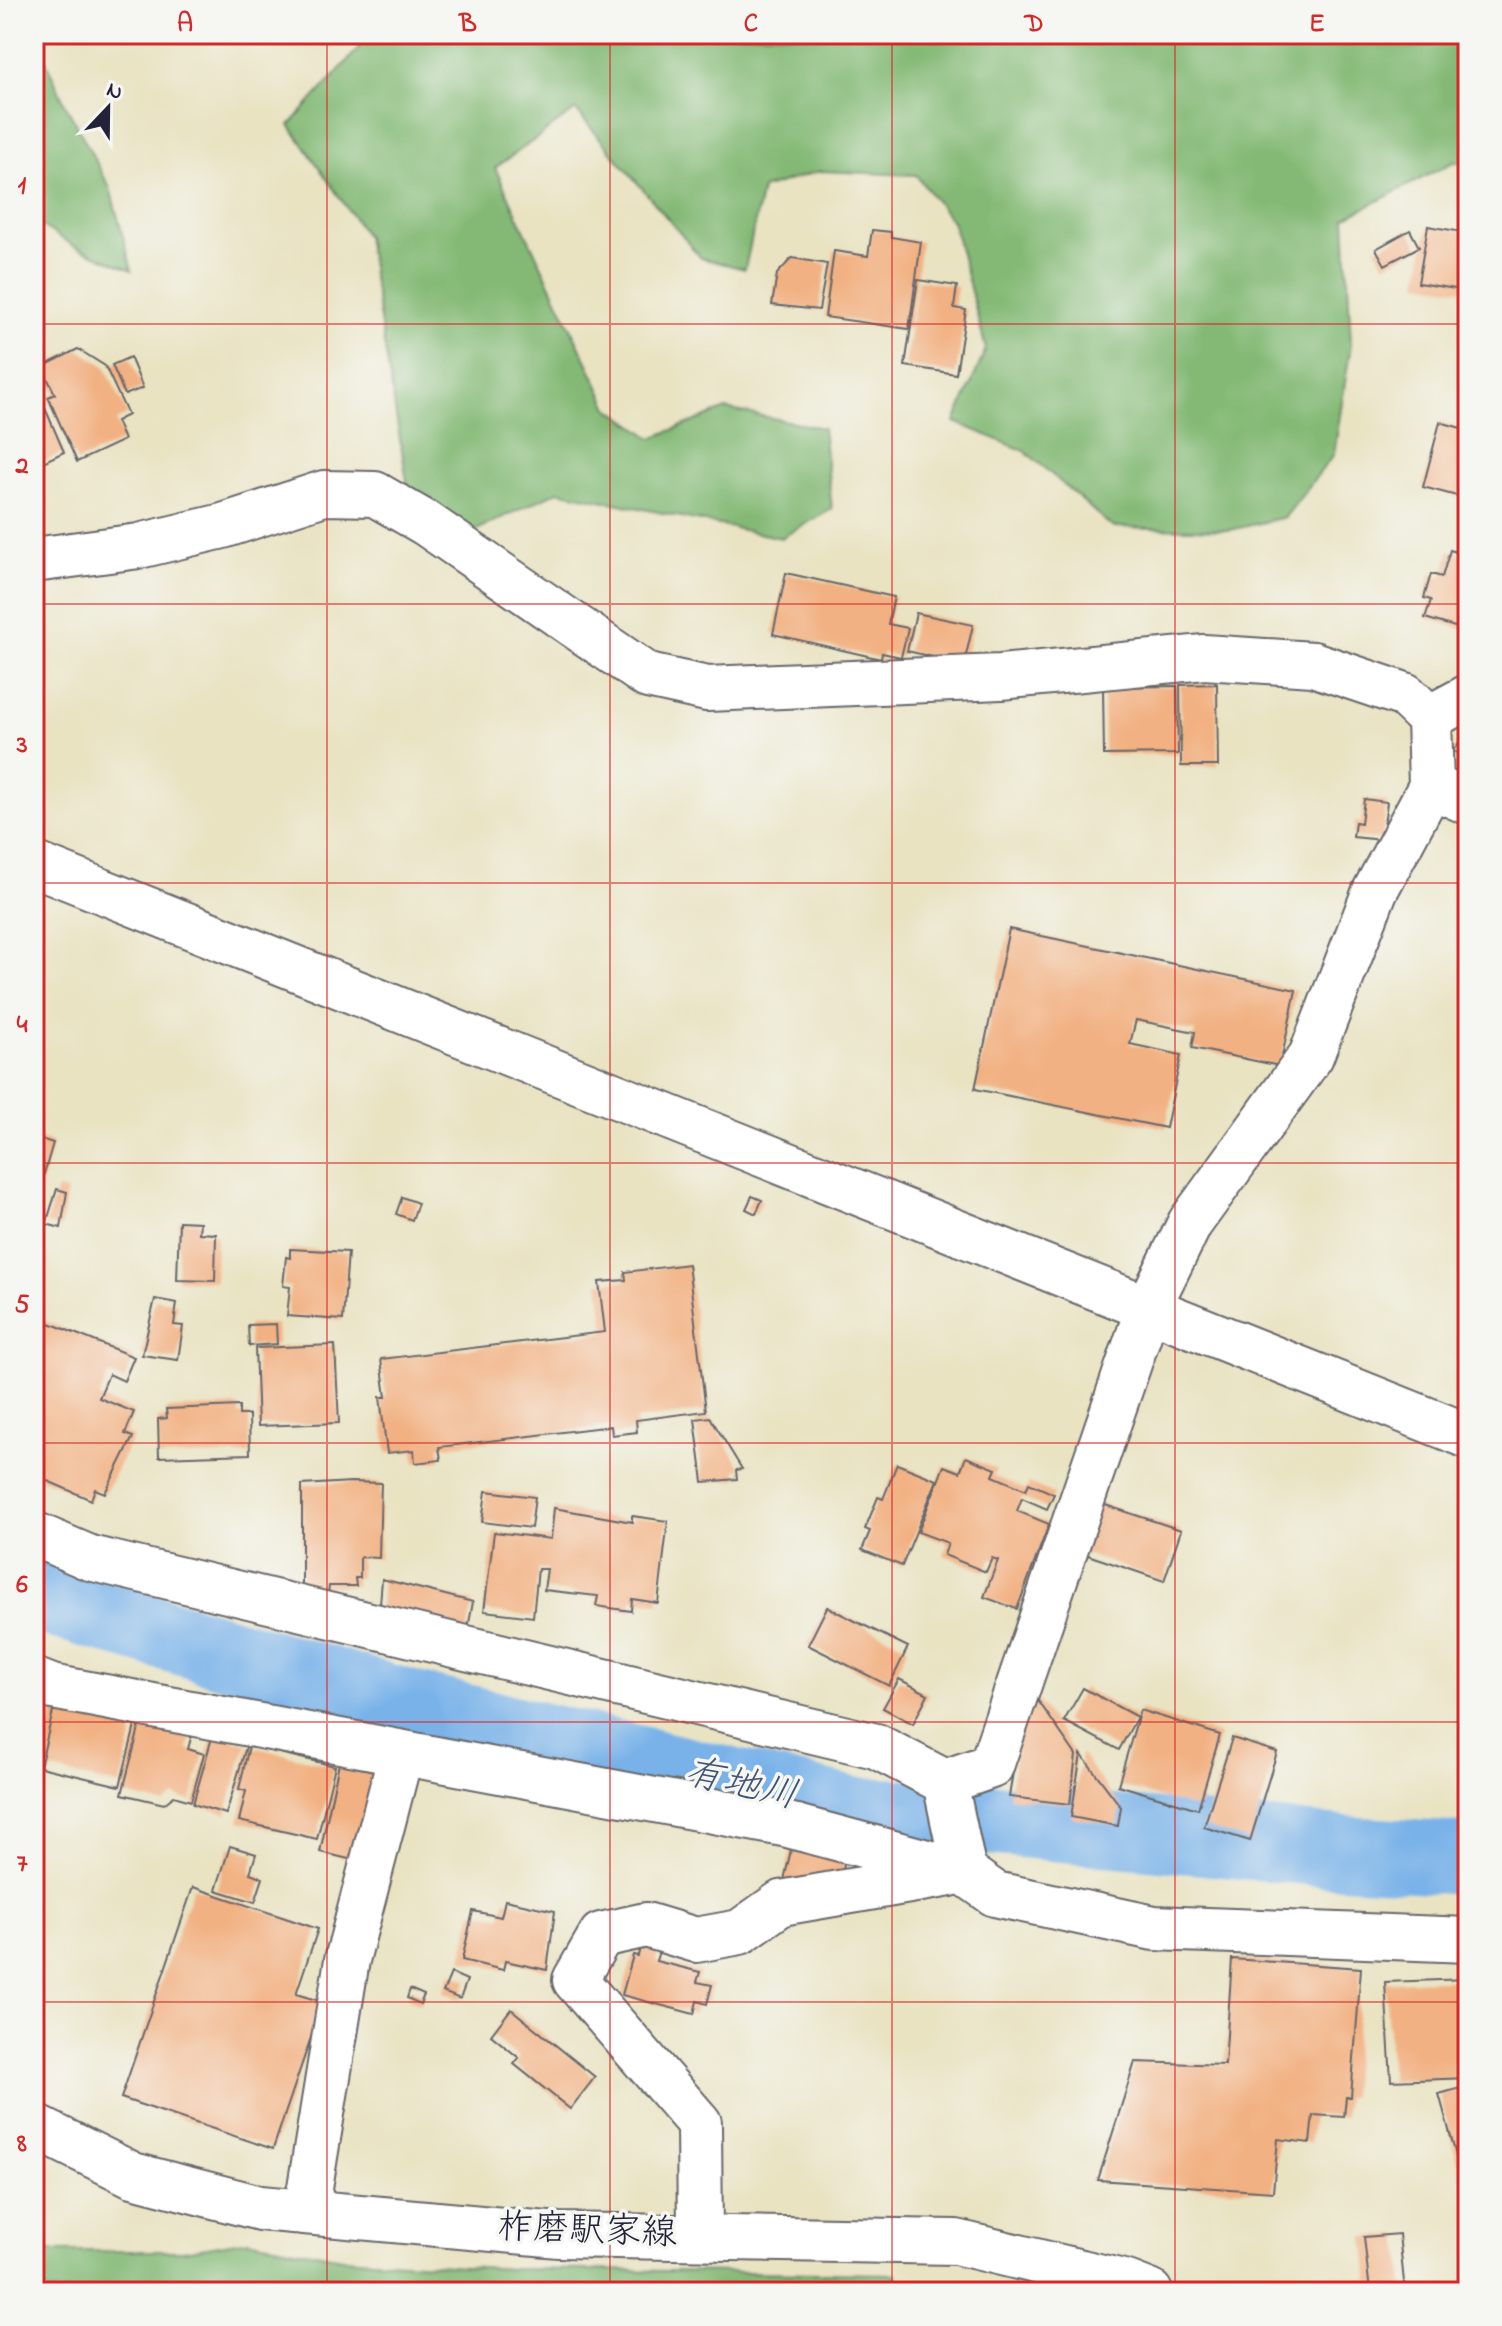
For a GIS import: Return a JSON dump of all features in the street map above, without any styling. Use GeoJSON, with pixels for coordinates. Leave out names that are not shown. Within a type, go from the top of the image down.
{"type":"FeatureCollection","features":[{"type":"Feature","properties":{"kind":"street"},"geometry":{"type":"LineString","coordinates":[[34,560],[139,546],[223,526],[324,493],[375,494],[427,524],[648,676],[707,689],[1001,677],[1204,657],[1313,664],[1405,695],[1429,718],[1449,794],[1375,891],[1311,1056],[1190,1223],[1148,1308],[991,1766],[945,1782],[876,1746],[90,1558],[34,1534]]}},
{"type":"Feature","properties":{"kind":"street"},"geometry":{"type":"LineString","coordinates":[[1429,718],[1468,697]]}},
{"type":"Feature","properties":{"kind":"street"},"geometry":{"type":"LineString","coordinates":[[34,864],[1468,1436]]}},
{"type":"Feature","properties":{"kind":"street"},"geometry":{"type":"LineString","coordinates":[[34,1680],[52,1687],[788,1825],[964,1872],[995,1894],[1154,1928],[1468,1940]]}},
{"type":"Feature","properties":{"kind":"street"},"geometry":{"type":"LineString","coordinates":[[306,2212],[347,1960],[401,1753]]}},
{"type":"Feature","properties":{"kind":"street"},"geometry":{"type":"LineString","coordinates":[[945,1782],[964,1872]]}},
{"type":"Feature","properties":{"kind":"street"},"geometry":{"type":"LineString","coordinates":[[700,2237],[699,2123],[575,1980],[601,1935],[646,1925],[696,1940],[711,1938],[740,1932],[781,1903],[964,1872]]}},
{"type":"Feature","properties":{"kind":"street","name":"柞磨駅家線"},"geometry":{"type":"LineString","coordinates":[[34,2126],[133,2175],[260,2208],[559,2235],[956,2242],[1127,2283],[1150,2292]]}},
{"type":"Feature","properties":{"kind":"green space"},"geometry":{"type":"Polygon","coordinates":[[[34,34],[64,102],[110,188],[132,270],[74,246],[34,221],[34,34]]]}},
{"type":"Feature","properties":{"kind":"green space"},"geometry":{"type":"Polygon","coordinates":[[[351,34],[1468,34],[1468,163],[1453,162],[1345,218],[1351,344],[1334,454],[1285,517],[1230,530],[1112,527],[1025,451],[955,422],[986,349],[953,223],[916,175],[819,171],[762,189],[745,269],[701,258],[576,110],[495,168],[609,408],[652,438],[726,409],[823,428],[832,509],[781,538],[558,491],[464,536],[409,493],[366,236],[290,125],[359,48],[351,34]]]}},
{"type":"Feature","properties":{"kind":"green space"},"geometry":{"type":"Polygon","coordinates":[[[248,2240],[342,2258],[511,2269],[896,2274],[897,2292],[34,2292],[34,2251],[184,2251],[248,2240]]]}},
{"type":"Feature","properties":{"kind":"building"},"geometry":{"type":"Polygon","coordinates":[[[1428,226],[1468,233],[1468,291],[1418,283],[1428,226]]]}},
{"type":"Feature","properties":{"kind":"building"},"geometry":{"type":"Polygon","coordinates":[[[872,230],[891,232],[891,237],[921,242],[909,329],[825,317],[834,251],[868,256],[872,230]]]}},
{"type":"Feature","properties":{"kind":"building"},"geometry":{"type":"Polygon","coordinates":[[[1410,230],[1419,247],[1385,265],[1376,249],[1410,230]]]}},
{"type":"Feature","properties":{"kind":"building"},"geometry":{"type":"Polygon","coordinates":[[[792,258],[827,264],[819,310],[772,305],[777,274],[792,258]]]}},
{"type":"Feature","properties":{"kind":"building"},"geometry":{"type":"Polygon","coordinates":[[[918,280],[957,286],[954,308],[966,310],[956,374],[905,366],[918,280]]]}},
{"type":"Feature","properties":{"kind":"building"},"geometry":{"type":"Polygon","coordinates":[[[78,349],[105,366],[128,415],[116,421],[124,440],[77,462],[48,397],[55,394],[42,367],[78,349]]]}},
{"type":"Feature","properties":{"kind":"building"},"geometry":{"type":"Polygon","coordinates":[[[130,357],[143,388],[125,395],[112,365],[130,357]]]}},
{"type":"Feature","properties":{"kind":"building"},"geometry":{"type":"Polygon","coordinates":[[[39,394],[64,452],[37,465],[34,396],[39,394]]]}},
{"type":"Feature","properties":{"kind":"building"},"geometry":{"type":"Polygon","coordinates":[[[1440,422],[1468,430],[1468,499],[1423,487],[1440,422]]]}},
{"type":"Feature","properties":{"kind":"building"},"geometry":{"type":"Polygon","coordinates":[[[1450,550],[1468,556],[1468,631],[1425,618],[1431,600],[1424,598],[1431,574],[1442,577],[1450,550]]]}},
{"type":"Feature","properties":{"kind":"building"},"geometry":{"type":"Polygon","coordinates":[[[786,573],[894,597],[888,624],[908,628],[901,657],[882,653],[881,659],[773,634],[786,573]]]}},
{"type":"Feature","properties":{"kind":"building"},"geometry":{"type":"Polygon","coordinates":[[[916,613],[973,625],[964,664],[907,651],[916,613]]]}},
{"type":"Feature","properties":{"kind":"building"},"geometry":{"type":"Polygon","coordinates":[[[1217,684],[1218,766],[1181,766],[1180,685],[1217,684]]]}},
{"type":"Feature","properties":{"kind":"building"},"geometry":{"type":"Polygon","coordinates":[[[1177,686],[1178,754],[1104,755],[1103,687],[1177,686]]]}},
{"type":"Feature","properties":{"kind":"building"},"geometry":{"type":"Polygon","coordinates":[[[1468,733],[1468,762],[1453,750],[1468,733]]]}},
{"type":"Feature","properties":{"kind":"building"},"geometry":{"type":"Polygon","coordinates":[[[1364,799],[1387,802],[1382,840],[1353,837],[1355,822],[1361,823],[1364,799]]]}},
{"type":"Feature","properties":{"kind":"building"},"geometry":{"type":"Polygon","coordinates":[[[1009,929],[1296,990],[1280,1066],[1192,1048],[1195,1032],[1136,1020],[1130,1044],[1181,1055],[1166,1128],[975,1089],[1009,929]]]}},
{"type":"Feature","properties":{"kind":"building"},"geometry":{"type":"Polygon","coordinates":[[[34,1137],[53,1143],[39,1191],[34,1190],[34,1137]]]}},
{"type":"Feature","properties":{"kind":"building"},"geometry":{"type":"Polygon","coordinates":[[[57,1189],[67,1192],[61,1228],[46,1224],[57,1189]]]}},
{"type":"Feature","properties":{"kind":"building"},"geometry":{"type":"Polygon","coordinates":[[[752,1196],[762,1200],[756,1214],[746,1209],[752,1196]]]}},
{"type":"Feature","properties":{"kind":"building"},"geometry":{"type":"Polygon","coordinates":[[[402,1197],[418,1203],[412,1220],[396,1214],[402,1197]]]}},
{"type":"Feature","properties":{"kind":"building"},"geometry":{"type":"Polygon","coordinates":[[[179,1221],[200,1222],[199,1233],[216,1234],[215,1281],[177,1280],[179,1221]]]}},
{"type":"Feature","properties":{"kind":"building"},"geometry":{"type":"Polygon","coordinates":[[[290,1249],[348,1252],[343,1320],[287,1316],[290,1287],[283,1286],[286,1257],[290,1258],[290,1249]]]}},
{"type":"Feature","properties":{"kind":"building"},"geometry":{"type":"Polygon","coordinates":[[[688,1264],[706,1411],[636,1420],[637,1432],[612,1435],[611,1426],[439,1447],[441,1460],[415,1463],[414,1450],[387,1453],[380,1397],[386,1397],[381,1359],[605,1332],[599,1282],[626,1280],[625,1272],[688,1264]]]}},
{"type":"Feature","properties":{"kind":"building"},"geometry":{"type":"Polygon","coordinates":[[[155,1299],[177,1303],[174,1325],[183,1326],[178,1360],[142,1355],[155,1299]]]}},
{"type":"Feature","properties":{"kind":"building"},"geometry":{"type":"Polygon","coordinates":[[[37,1318],[134,1357],[124,1381],[109,1374],[99,1398],[134,1412],[125,1434],[133,1437],[105,1493],[95,1489],[91,1500],[34,1475],[34,1326],[37,1318]]]}},
{"type":"Feature","properties":{"kind":"building"},"geometry":{"type":"Polygon","coordinates":[[[276,1324],[277,1344],[249,1346],[248,1325],[276,1324]]]}},
{"type":"Feature","properties":{"kind":"building"},"geometry":{"type":"Polygon","coordinates":[[[335,1345],[339,1423],[258,1426],[255,1348],[335,1345]]]}},
{"type":"Feature","properties":{"kind":"building"},"geometry":{"type":"Polygon","coordinates":[[[239,1406],[239,1415],[249,1415],[250,1454],[159,1457],[158,1419],[167,1418],[166,1409],[239,1406]]]}},
{"type":"Feature","properties":{"kind":"building"},"geometry":{"type":"Polygon","coordinates":[[[710,1417],[742,1469],[736,1470],[737,1479],[703,1482],[695,1419],[710,1417]]]}},
{"type":"Feature","properties":{"kind":"building"},"geometry":{"type":"Polygon","coordinates":[[[966,1457],[996,1469],[993,1476],[1026,1490],[1029,1483],[1054,1494],[1047,1509],[1022,1498],[1017,1511],[1049,1524],[1017,1609],[984,1597],[998,1560],[992,1558],[986,1572],[944,1555],[948,1543],[918,1532],[944,1466],[960,1472],[966,1457]]]}},
{"type":"Feature","properties":{"kind":"building"},"geometry":{"type":"Polygon","coordinates":[[[897,1464],[937,1480],[902,1566],[862,1550],[870,1531],[865,1529],[878,1497],[883,1499],[897,1464]]]}},
{"type":"Feature","properties":{"kind":"building"},"geometry":{"type":"Polygon","coordinates":[[[381,1483],[379,1558],[360,1557],[360,1578],[355,1578],[356,1586],[329,1586],[328,1593],[302,1588],[302,1485],[381,1483]]]}},
{"type":"Feature","properties":{"kind":"building"},"geometry":{"type":"Polygon","coordinates":[[[486,1491],[535,1497],[531,1528],[482,1522],[486,1491]]]}},
{"type":"Feature","properties":{"kind":"building"},"geometry":{"type":"Polygon","coordinates":[[[1090,1500],[1181,1530],[1164,1581],[1079,1552],[1090,1500]]]}},
{"type":"Feature","properties":{"kind":"building"},"geometry":{"type":"Polygon","coordinates":[[[554,1508],[632,1522],[632,1516],[668,1521],[658,1603],[632,1599],[631,1611],[596,1606],[598,1596],[544,1590],[547,1569],[538,1569],[533,1617],[484,1611],[494,1532],[551,1539],[554,1508]]]}},
{"type":"Feature","properties":{"kind":"building"},"geometry":{"type":"Polygon","coordinates":[[[382,1579],[473,1602],[466,1639],[379,1618],[382,1579]]]}},
{"type":"Feature","properties":{"kind":"building"},"geometry":{"type":"Polygon","coordinates":[[[827,1607],[908,1647],[889,1686],[808,1645],[827,1607]]]}},
{"type":"Feature","properties":{"kind":"building"},"geometry":{"type":"Polygon","coordinates":[[[899,1679],[928,1694],[913,1724],[883,1708],[899,1679]]]}},
{"type":"Feature","properties":{"kind":"building"},"geometry":{"type":"Polygon","coordinates":[[[1083,1688],[1137,1717],[1119,1750],[1064,1721],[1083,1688]]]}},
{"type":"Feature","properties":{"kind":"building"},"geometry":{"type":"Polygon","coordinates":[[[1030,1689],[1076,1755],[1070,1804],[1009,1797],[1026,1691],[1030,1689]]]}},
{"type":"Feature","properties":{"kind":"building"},"geometry":{"type":"Polygon","coordinates":[[[55,1703],[136,1722],[120,1786],[40,1767],[55,1703]]]}},
{"type":"Feature","properties":{"kind":"building"},"geometry":{"type":"Polygon","coordinates":[[[1140,1710],[1220,1735],[1198,1809],[1118,1785],[1140,1710]]]}},
{"type":"Feature","properties":{"kind":"building"},"geometry":{"type":"Polygon","coordinates":[[[141,1721],[192,1734],[188,1749],[204,1754],[191,1801],[174,1796],[164,1804],[122,1794],[141,1721]]]}},
{"type":"Feature","properties":{"kind":"building"},"geometry":{"type":"Polygon","coordinates":[[[213,1734],[247,1744],[226,1814],[193,1804],[213,1734]]]}},
{"type":"Feature","properties":{"kind":"building"},"geometry":{"type":"Polygon","coordinates":[[[1232,1738],[1277,1752],[1250,1841],[1204,1827],[1232,1738]]]}},
{"type":"Feature","properties":{"kind":"building"},"geometry":{"type":"Polygon","coordinates":[[[249,1746],[335,1766],[317,1839],[239,1821],[246,1791],[239,1789],[249,1746]]]}},
{"type":"Feature","properties":{"kind":"building"},"geometry":{"type":"Polygon","coordinates":[[[1081,1754],[1121,1807],[1118,1826],[1071,1817],[1081,1754]]]}},
{"type":"Feature","properties":{"kind":"building"},"geometry":{"type":"Polygon","coordinates":[[[339,1763],[387,1774],[365,1863],[320,1852],[339,1763]]]}},
{"type":"Feature","properties":{"kind":"building"},"geometry":{"type":"Polygon","coordinates":[[[230,1846],[256,1854],[250,1873],[263,1878],[255,1902],[216,1890],[230,1846]]]}},
{"type":"Feature","properties":{"kind":"building"},"geometry":{"type":"Polygon","coordinates":[[[791,1850],[845,1861],[838,1889],[783,1884],[791,1850]]]}},
{"type":"Feature","properties":{"kind":"building"},"geometry":{"type":"Polygon","coordinates":[[[193,1887],[318,1929],[296,1994],[323,2002],[273,2149],[121,2098],[193,1887]]]}},
{"type":"Feature","properties":{"kind":"building"},"geometry":{"type":"Polygon","coordinates":[[[505,1900],[555,1911],[547,1970],[505,1961],[503,1970],[462,1960],[473,1911],[501,1917],[505,1900]]]}},
{"type":"Feature","properties":{"kind":"building"},"geometry":{"type":"Polygon","coordinates":[[[642,1939],[661,1944],[656,1961],[700,1972],[697,1982],[712,1985],[707,2004],[697,2001],[694,2014],[622,1995],[633,1955],[638,1956],[642,1939]]]}},
{"type":"Feature","properties":{"kind":"building"},"geometry":{"type":"Polygon","coordinates":[[[1232,1959],[1361,1968],[1351,2097],[1346,2097],[1344,2117],[1313,2115],[1310,2143],[1278,2139],[1273,2192],[1098,2180],[1135,2062],[1225,2065],[1232,1959]]]}},
{"type":"Feature","properties":{"kind":"building"},"geometry":{"type":"Polygon","coordinates":[[[451,1973],[467,1980],[460,1999],[443,1992],[451,1973]]]}},
{"type":"Feature","properties":{"kind":"building"},"geometry":{"type":"Polygon","coordinates":[[[1468,1979],[1468,2078],[1391,2081],[1385,1982],[1468,1979]]]}},
{"type":"Feature","properties":{"kind":"building"},"geometry":{"type":"Polygon","coordinates":[[[410,1989],[424,1995],[420,2004],[407,1998],[410,1989]]]}},
{"type":"Feature","properties":{"kind":"building"},"geometry":{"type":"Polygon","coordinates":[[[511,2009],[595,2077],[570,2109],[514,2064],[519,2058],[491,2035],[511,2009]]]}},
{"type":"Feature","properties":{"kind":"building"},"geometry":{"type":"Polygon","coordinates":[[[1468,2086],[1468,2194],[1467,2195],[1439,2094],[1468,2086]]]}},
{"type":"Feature","properties":{"kind":"building"},"geometry":{"type":"Polygon","coordinates":[[[1399,2234],[1405,2292],[1370,2292],[1364,2237],[1399,2234]]]}},
{"type":"Feature","properties":{"kind":"waterway","name":"有地川"},"geometry":{"type":"LineString","coordinates":[[34,1596],[419,1709],[853,1813],[976,1818],[1342,1852],[1468,1859]]}}]}
